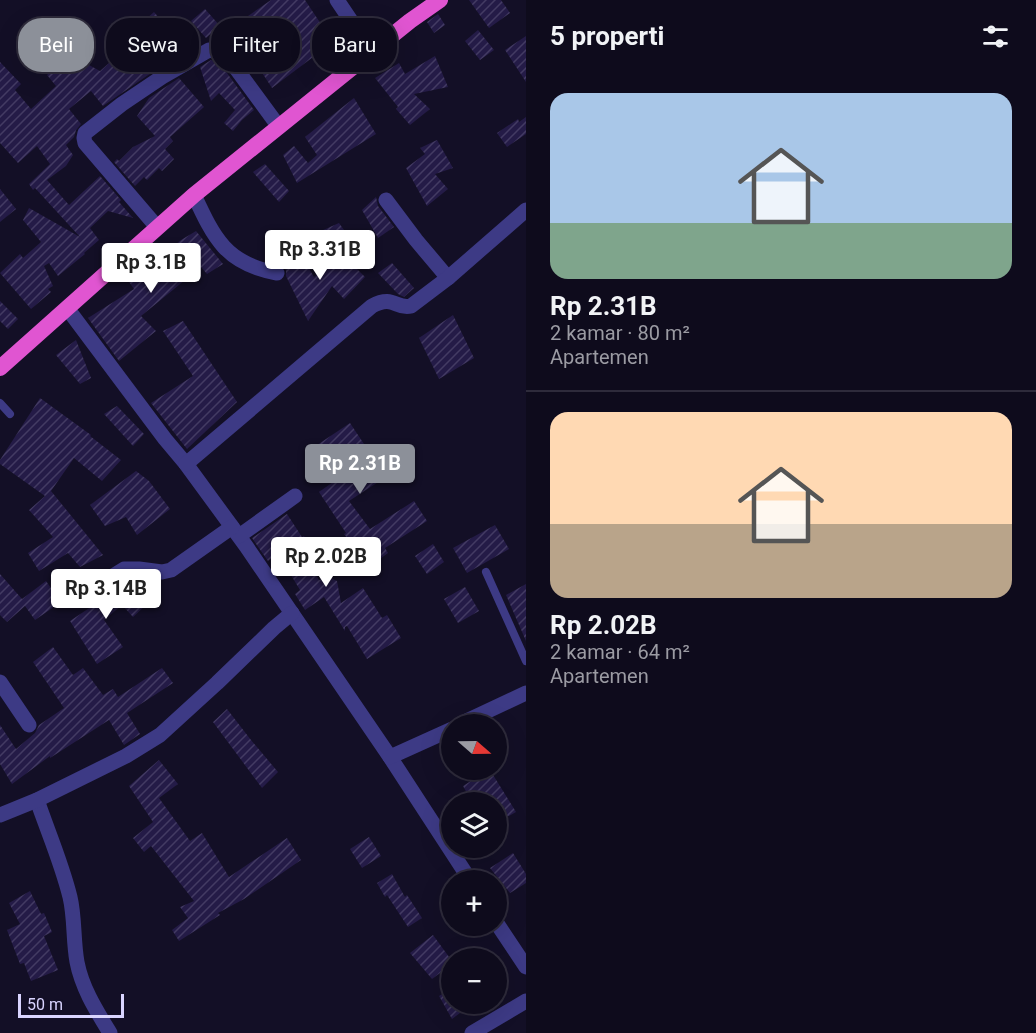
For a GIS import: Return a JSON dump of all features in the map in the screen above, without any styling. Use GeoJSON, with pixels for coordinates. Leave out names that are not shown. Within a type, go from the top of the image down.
{"type":"FeatureCollection","features":[{"type":"Feature","properties":{"kind":"highway"},"geometry":{"type":"LineString","coordinates":[[397,32],[440,0]]}},
{"type":"Feature","properties":{"kind":"highway"},"geometry":{"type":"LineString","coordinates":[[0,368],[157,226],[347,72]]}},
{"type":"Feature","properties":{"kind":"street"},"geometry":{"type":"LineString","coordinates":[[337,0],[349,18]]}},
{"type":"Feature","properties":{"kind":"street"},"geometry":{"type":"LineString","coordinates":[[157,226],[85,143],[85,133],[162,77],[209,50],[220,52],[235,67],[279,127]]}},
{"type":"Feature","properties":{"kind":"street"},"geometry":{"type":"LineString","coordinates":[[194,195],[209,229],[229,253],[253,267],[277,273]]}},
{"type":"Feature","properties":{"kind":"street"},"geometry":{"type":"LineString","coordinates":[[386,200],[448,278]]}},
{"type":"Feature","properties":{"kind":"street"},"geometry":{"type":"LineString","coordinates":[[186,464],[372,306],[387,301],[408,307],[448,278],[526,210]]}},
{"type":"Feature","properties":{"kind":"street"},"geometry":{"type":"LineString","coordinates":[[67,308],[186,464],[229,533],[390,757],[463,870]]}},
{"type":"Feature","properties":{"kind":"street"},"geometry":{"type":"LineString","coordinates":[[70,590],[77,586],[87,592],[124,569],[167,572],[229,533],[295,496]]}},
{"type":"Feature","properties":{"kind":"street"},"geometry":{"type":"LineString","coordinates":[[0,814],[37,800],[126,756],[160,735],[290,615]]}},
{"type":"Feature","properties":{"kind":"street"},"geometry":{"type":"LineString","coordinates":[[0,682],[29,725]]}},
{"type":"Feature","properties":{"kind":"street"},"geometry":{"type":"LineString","coordinates":[[481,714],[526,693]]}},
{"type":"Feature","properties":{"kind":"street"},"geometry":{"type":"LineString","coordinates":[[390,757],[441,734]]}},
{"type":"Feature","properties":{"kind":"street"},"geometry":{"type":"LineString","coordinates":[[37,800],[66,881],[73,912],[76,961],[81,978],[110,1033]]}},
{"type":"Feature","properties":{"kind":"street"},"geometry":{"type":"LineString","coordinates":[[505,936],[526,967]]}},
{"type":"Feature","properties":{"kind":"street"},"geometry":{"type":"LineString","coordinates":[[472,1033],[522,1004]]}},
{"type":"Feature","properties":{"kind":"lane"},"geometry":{"type":"LineString","coordinates":[[0,404],[10,414]]}},
{"type":"Feature","properties":{"kind":"lane"},"geometry":{"type":"LineString","coordinates":[[486,572],[526,661]]}},
{"type":"Feature","properties":{"kind":"building"},"geometry":{"type":"Polygon","coordinates":[[[271,0],[305,0],[317,18],[312,18],[312,58],[300,67],[300,18],[245,18],[271,0]]]}},
{"type":"Feature","properties":{"kind":"building"},"geometry":{"type":"Polygon","coordinates":[[[469,0],[501,0],[510,13],[489,28],[469,0]]]}},
{"type":"Feature","properties":{"kind":"building"},"geometry":{"type":"Polygon","coordinates":[[[205,9],[213,18],[211,18],[211,34],[206,38],[199,30],[199,18],[194,18],[205,9]]]}},
{"type":"Feature","properties":{"kind":"building"},"geometry":{"type":"Polygon","coordinates":[[[154,12],[159,18],[147,18],[154,12]]]}},
{"type":"Feature","properties":{"kind":"building"},"geometry":{"type":"Polygon","coordinates":[[[438,14],[445,25],[434,33],[427,22],[438,14]]]}},
{"type":"Feature","properties":{"kind":"building"},"geometry":{"type":"Polygon","coordinates":[[[478,30],[494,50],[480,60],[465,41],[478,30]]]}},
{"type":"Feature","properties":{"kind":"building"},"geometry":{"type":"Polygon","coordinates":[[[526,36],[526,82],[505,50],[526,36]]]}},
{"type":"Feature","properties":{"kind":"building"},"geometry":{"type":"Polygon","coordinates":[[[435,56],[448,87],[414,94],[430,109],[410,125],[375,78],[385,72],[397,72],[399,63],[405,74],[435,56]]]}},
{"type":"Feature","properties":{"kind":"building"},"geometry":{"type":"Polygon","coordinates":[[[211,60],[211,72],[226,72],[254,110],[233,131],[224,123],[235,110],[219,93],[211,101],[200,67],[211,60]]]}},
{"type":"Feature","properties":{"kind":"building"},"geometry":{"type":"Polygon","coordinates":[[[0,62],[21,84],[15,90],[31,109],[56,86],[47,75],[50,72],[94,72],[94,68],[100,71],[106,66],[106,72],[153,72],[103,106],[91,91],[69,109],[81,124],[74,137],[66,145],[73,155],[66,166],[47,180],[69,205],[100,176],[133,218],[108,211],[90,228],[99,240],[85,254],[58,276],[49,263],[44,266],[53,286],[48,289],[51,292],[31,309],[0,273],[20,254],[23,258],[41,242],[23,220],[29,208],[80,237],[29,184],[50,164],[37,146],[18,163],[0,143],[0,62]]]}},
{"type":"Feature","properties":{"kind":"building"},"geometry":{"type":"Polygon","coordinates":[[[262,72],[293,72],[272,88],[262,72]]]}},
{"type":"Feature","properties":{"kind":"building"},"geometry":{"type":"Polygon","coordinates":[[[179,78],[204,107],[170,137],[173,141],[165,149],[174,159],[162,171],[159,168],[147,180],[144,177],[135,186],[114,162],[117,159],[119,161],[133,147],[155,136],[137,116],[149,98],[179,78]]]}},
{"type":"Feature","properties":{"kind":"building"},"geometry":{"type":"Polygon","coordinates":[[[354,98],[376,134],[297,183],[283,155],[294,146],[308,163],[317,155],[305,137],[354,98]]]}},
{"type":"Feature","properties":{"kind":"building"},"geometry":{"type":"Polygon","coordinates":[[[526,117],[526,134],[507,147],[497,133],[518,119],[519,122],[526,117]]]}},
{"type":"Feature","properties":{"kind":"building"},"geometry":{"type":"Polygon","coordinates":[[[437,140],[453,168],[435,174],[448,189],[427,206],[406,168],[425,154],[420,148],[437,140]]]}},
{"type":"Feature","properties":{"kind":"building"},"geometry":{"type":"Polygon","coordinates":[[[265,164],[289,191],[279,202],[253,172],[265,164]]]}},
{"type":"Feature","properties":{"kind":"building"},"geometry":{"type":"Polygon","coordinates":[[[0,189],[16,209],[0,222],[0,189]]]}},
{"type":"Feature","properties":{"kind":"building"},"geometry":{"type":"Polygon","coordinates":[[[376,197],[378,206],[394,227],[378,238],[362,210],[376,197]]]}},
{"type":"Feature","properties":{"kind":"building"},"geometry":{"type":"Polygon","coordinates":[[[339,223],[354,244],[340,252],[321,231],[339,223]]]}},
{"type":"Feature","properties":{"kind":"building"},"geometry":{"type":"Polygon","coordinates":[[[196,231],[223,264],[207,274],[201,267],[141,316],[156,331],[119,361],[88,318],[134,289],[129,282],[181,240],[196,231]]]}},
{"type":"Feature","properties":{"kind":"building"},"geometry":{"type":"Polygon","coordinates":[[[299,251],[314,277],[340,252],[365,277],[344,299],[332,286],[308,321],[286,276],[286,270],[281,264],[299,251]]]}},
{"type":"Feature","properties":{"kind":"building"},"geometry":{"type":"Polygon","coordinates":[[[392,263],[414,288],[404,297],[398,294],[378,273],[392,263]]]}},
{"type":"Feature","properties":{"kind":"building"},"geometry":{"type":"Polygon","coordinates":[[[0,301],[18,319],[8,329],[0,321],[0,301]]]}},
{"type":"Feature","properties":{"kind":"building"},"geometry":{"type":"Polygon","coordinates":[[[453,315],[474,358],[439,379],[419,338],[453,315]]]}},
{"type":"Feature","properties":{"kind":"building"},"geometry":{"type":"Polygon","coordinates":[[[183,321],[237,402],[187,449],[151,403],[193,376],[163,331],[183,321]]]}},
{"type":"Feature","properties":{"kind":"building"},"geometry":{"type":"Polygon","coordinates":[[[76,340],[91,378],[80,384],[56,355],[76,340]]]}},
{"type":"Feature","properties":{"kind":"building"},"geometry":{"type":"Polygon","coordinates":[[[40,398],[121,460],[102,481],[74,458],[51,491],[103,555],[80,567],[68,553],[39,571],[28,553],[53,537],[29,510],[45,496],[0,464],[0,460],[40,398]]]}},
{"type":"Feature","properties":{"kind":"building"},"geometry":{"type":"Polygon","coordinates":[[[117,406],[144,434],[133,446],[104,414],[117,406]]]}},
{"type":"Feature","properties":{"kind":"building"},"geometry":{"type":"Polygon","coordinates":[[[350,423],[386,477],[349,501],[370,529],[414,501],[427,521],[385,548],[388,553],[369,567],[344,534],[346,533],[319,492],[333,482],[311,449],[350,423]]]}},
{"type":"Feature","properties":{"kind":"building"},"geometry":{"type":"Polygon","coordinates":[[[136,471],[149,481],[170,509],[137,535],[126,517],[105,526],[90,505],[136,471]]]}},
{"type":"Feature","properties":{"kind":"building"},"geometry":{"type":"Polygon","coordinates":[[[287,514],[317,558],[309,563],[319,580],[329,577],[337,581],[341,603],[363,588],[382,618],[387,615],[401,638],[367,659],[347,626],[345,631],[324,597],[305,610],[295,594],[300,590],[283,562],[277,566],[272,558],[268,561],[252,538],[287,514]]]}},
{"type":"Feature","properties":{"kind":"building"},"geometry":{"type":"Polygon","coordinates":[[[495,525],[509,549],[467,573],[453,548],[495,525]]]}},
{"type":"Feature","properties":{"kind":"building"},"geometry":{"type":"Polygon","coordinates":[[[433,544],[444,562],[427,574],[415,556],[433,544]]]}},
{"type":"Feature","properties":{"kind":"building"},"geometry":{"type":"Polygon","coordinates":[[[0,574],[22,599],[46,581],[61,602],[35,620],[25,606],[7,622],[0,615],[0,574]]]}},
{"type":"Feature","properties":{"kind":"building"},"geometry":{"type":"Polygon","coordinates":[[[127,579],[146,605],[133,617],[122,605],[104,620],[123,647],[97,664],[70,621],[104,598],[102,595],[105,592],[127,579]]]}},
{"type":"Feature","properties":{"kind":"building"},"geometry":{"type":"Polygon","coordinates":[[[526,584],[526,641],[506,595],[526,584]]]}},
{"type":"Feature","properties":{"kind":"building"},"geometry":{"type":"Polygon","coordinates":[[[465,587],[479,611],[458,623],[444,599],[465,587]]]}},
{"type":"Feature","properties":{"kind":"building"},"geometry":{"type":"Polygon","coordinates":[[[53,647],[73,675],[83,668],[103,695],[113,689],[118,697],[162,668],[173,683],[127,713],[140,734],[124,745],[109,720],[50,758],[50,756],[12,784],[0,764],[0,725],[16,749],[35,733],[39,725],[64,708],[33,662],[53,647]]]}},
{"type":"Feature","properties":{"kind":"building"},"geometry":{"type":"Polygon","coordinates":[[[227,709],[278,772],[262,788],[213,722],[227,709]]]}},
{"type":"Feature","properties":{"kind":"building"},"geometry":{"type":"Polygon","coordinates":[[[159,760],[178,784],[159,798],[190,841],[202,833],[229,877],[287,838],[301,860],[179,941],[172,930],[188,918],[180,907],[194,901],[151,846],[144,852],[133,838],[153,822],[129,786],[159,760]]]}},
{"type":"Feature","properties":{"kind":"building"},"geometry":{"type":"Polygon","coordinates":[[[472,780],[496,780],[504,792],[466,792],[463,786],[472,780]]]}},
{"type":"Feature","properties":{"kind":"building"},"geometry":{"type":"Polygon","coordinates":[[[507,797],[516,812],[507,817],[507,797]]]}},
{"type":"Feature","properties":{"kind":"building"},"geometry":{"type":"Polygon","coordinates":[[[369,837],[381,856],[362,868],[350,849],[369,837]]]}},
{"type":"Feature","properties":{"kind":"building"},"geometry":{"type":"Polygon","coordinates":[[[513,853],[526,874],[526,883],[510,893],[507,889],[507,870],[490,868],[513,853]]]}},
{"type":"Feature","properties":{"kind":"building"},"geometry":{"type":"Polygon","coordinates":[[[392,874],[405,897],[407,895],[422,918],[408,927],[377,883],[392,874]]]}},
{"type":"Feature","properties":{"kind":"building"},"geometry":{"type":"Polygon","coordinates":[[[30,891],[41,914],[44,913],[52,932],[44,936],[58,970],[31,981],[24,963],[20,964],[7,930],[20,924],[9,903],[30,891]]]}},
{"type":"Feature","properties":{"kind":"building"},"geometry":{"type":"Polygon","coordinates":[[[433,935],[442,948],[441,972],[432,979],[410,953],[433,935]]]}},
{"type":"Feature","properties":{"kind":"building"},"geometry":{"type":"Polygon","coordinates":[[[449,1014],[459,1014],[452,1019],[449,1014]]]}}]}
